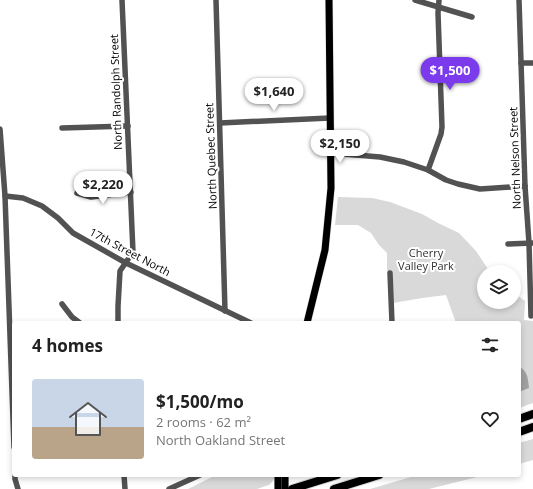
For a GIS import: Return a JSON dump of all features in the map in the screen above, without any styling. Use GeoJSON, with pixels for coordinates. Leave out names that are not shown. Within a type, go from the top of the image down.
{"type":"FeatureCollection","features":[{"type":"Feature","properties":{"kind":"highway"},"geometry":{"type":"LineString","coordinates":[[521,418],[533,414]]}},
{"type":"Feature","properties":{"kind":"highway"},"geometry":{"type":"LineString","coordinates":[[521,431],[533,428]]}},
{"type":"Feature","properties":{"kind":"highway"},"geometry":{"type":"LineString","coordinates":[[292,489],[331,477]]}},
{"type":"Feature","properties":{"kind":"highway"},"geometry":{"type":"LineString","coordinates":[[334,489],[373,477]]}},
{"type":"Feature","properties":{"kind":"main road"},"geometry":{"type":"LineString","coordinates":[[307,321],[325,250],[330,201],[331,153],[329,0]]}},
{"type":"Feature","properties":{"kind":"main road"},"geometry":{"type":"LineString","coordinates":[[278,477],[278,489]]}},
{"type":"Feature","properties":{"kind":"main road"},"geometry":{"type":"LineString","coordinates":[[285,477],[285,489]]}},
{"type":"Feature","properties":{"kind":"street","name":"North Randolph Street"},"geometry":{"type":"LineString","coordinates":[[118,321],[120,271],[133,252],[122,0]]}},
{"type":"Feature","properties":{"kind":"street","name":"North Quebec Street"},"geometry":{"type":"LineString","coordinates":[[216,0],[225,311]]}},
{"type":"Feature","properties":{"kind":"street"},"geometry":{"type":"LineString","coordinates":[[415,0],[472,17]]}},
{"type":"Feature","properties":{"kind":"street"},"geometry":{"type":"LineString","coordinates":[[428,170],[441,134],[442,127],[439,0]]}},
{"type":"Feature","properties":{"kind":"street","name":"North Nelson Street"},"geometry":{"type":"LineString","coordinates":[[519,0],[525,186],[531,243],[531,316]]}},
{"type":"Feature","properties":{"kind":"street"},"geometry":{"type":"LineString","coordinates":[[521,63],[533,63]]}},
{"type":"Feature","properties":{"kind":"street"},"geometry":{"type":"LineString","coordinates":[[220,123],[330,118]]}},
{"type":"Feature","properties":{"kind":"street"},"geometry":{"type":"LineString","coordinates":[[62,128],[128,126]]}},
{"type":"Feature","properties":{"kind":"street"},"geometry":{"type":"LineString","coordinates":[[0,129],[5,196],[12,392]]}},
{"type":"Feature","properties":{"kind":"street"},"geometry":{"type":"LineString","coordinates":[[331,153],[380,157],[404,162],[428,170],[446,180],[480,189],[525,186]]}},
{"type":"Feature","properties":{"kind":"street"},"geometry":{"type":"LineString","coordinates":[[77,194],[91,198],[131,192]]}},
{"type":"Feature","properties":{"kind":"street","name":"17th Street North"},"geometry":{"type":"LineString","coordinates":[[5,196],[23,198],[42,206],[58,218],[73,233],[126,263],[247,321]]}},
{"type":"Feature","properties":{"kind":"street"},"geometry":{"type":"LineString","coordinates":[[508,244],[531,243]]}},
{"type":"Feature","properties":{"kind":"street"},"geometry":{"type":"LineString","coordinates":[[390,274],[392,321]]}},
{"type":"Feature","properties":{"kind":"street"},"geometry":{"type":"LineString","coordinates":[[62,304],[72,317],[77,321]]}},
{"type":"Feature","properties":{"kind":"street"},"geometry":{"type":"LineString","coordinates":[[15,477],[18,489]]}},
{"type":"Feature","properties":{"kind":"street"},"geometry":{"type":"LineString","coordinates":[[124,477],[125,489]]}},
{"type":"Feature","properties":{"kind":"street"},"geometry":{"type":"LineString","coordinates":[[169,489],[196,477]]}},
{"type":"Feature","properties":{"kind":"green space","name":"Cherry Valley Park"},"geometry":{"type":"Polygon","coordinates":[[[338,197],[372,198],[390,202],[422,214],[459,233],[476,251],[485,265],[477,265],[477,309],[521,309],[521,298],[525,301],[524,320],[533,321],[533,403],[521,407],[521,321],[455,321],[446,295],[393,303],[391,272],[387,271],[387,253],[379,245],[371,233],[358,225],[335,225],[338,197]]]}},
{"type":"Feature","properties":{"kind":"green space"},"geometry":{"type":"Polygon","coordinates":[[[533,439],[533,460],[521,463],[521,442],[533,439]]]}},
{"type":"Feature","properties":{"kind":"green space"},"geometry":{"type":"Polygon","coordinates":[[[212,477],[274,477],[269,485],[257,489],[188,489],[212,477]]]}},
{"type":"Feature","properties":{"kind":"green space"},"geometry":{"type":"Polygon","coordinates":[[[411,477],[477,477],[429,489],[370,489],[411,477]]]}},
{"type":"Feature","properties":{"kind":"shaded area"},"geometry":{"type":"Polygon","coordinates":[[[521,368],[526,373],[529,388],[521,391],[521,368]]]}}]}
